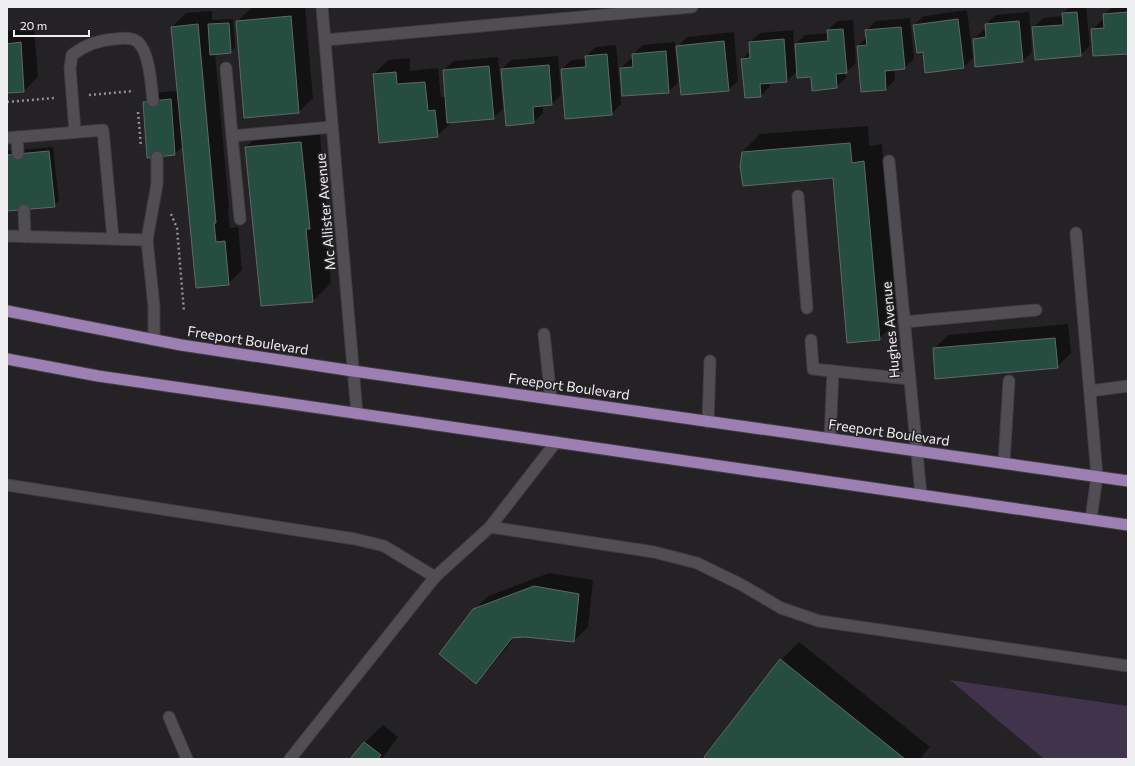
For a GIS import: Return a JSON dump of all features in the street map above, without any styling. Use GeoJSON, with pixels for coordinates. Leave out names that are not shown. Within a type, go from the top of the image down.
{"type":"FeatureCollection","features":[{"type":"Feature","properties":{"kind":"main road","name":"Freeport Boulevard"},"geometry":{"type":"LineString","coordinates":[[7,310],[181,345],[708,422],[1128,481]]}},
{"type":"Feature","properties":{"kind":"main road"},"geometry":{"type":"LineString","coordinates":[[7,359],[98,376],[1128,525]]}},
{"type":"Feature","properties":{"kind":"street","name":"Mc Allister Avenue"},"geometry":{"type":"LineString","coordinates":[[322,7],[357,414]]}},
{"type":"Feature","properties":{"kind":"street"},"geometry":{"type":"LineString","coordinates":[[325,40],[601,11],[692,7]]}},
{"type":"Feature","properties":{"kind":"street"},"geometry":{"type":"LineString","coordinates":[[76,132],[71,96],[70,68],[72,55],[83,47],[103,40],[127,38],[137,41],[144,51],[149,69],[153,101]]}},
{"type":"Feature","properties":{"kind":"street"},"geometry":{"type":"LineString","coordinates":[[226,68],[240,219]]}},
{"type":"Feature","properties":{"kind":"street"},"geometry":{"type":"LineString","coordinates":[[232,136],[332,128]]}},
{"type":"Feature","properties":{"kind":"street"},"geometry":{"type":"LineString","coordinates":[[18,154],[12,138],[103,130],[113,239]]}},
{"type":"Feature","properties":{"kind":"street"},"geometry":{"type":"LineString","coordinates":[[154,340],[154,307],[147,240],[158,171],[157,157]]}},
{"type":"Feature","properties":{"kind":"street","name":"Hughes Avenue"},"geometry":{"type":"LineString","coordinates":[[889,161],[921,495]]}},
{"type":"Feature","properties":{"kind":"street"},"geometry":{"type":"LineString","coordinates":[[798,196],[807,308]]}},
{"type":"Feature","properties":{"kind":"street"},"geometry":{"type":"LineString","coordinates":[[24,210],[26,237]]}},
{"type":"Feature","properties":{"kind":"street"},"geometry":{"type":"LineString","coordinates":[[1076,234],[1097,476],[1091,520]]}},
{"type":"Feature","properties":{"kind":"street"},"geometry":{"type":"LineString","coordinates":[[7,236],[147,240]]}},
{"type":"Feature","properties":{"kind":"street"},"geometry":{"type":"LineString","coordinates":[[904,322],[1036,310]]}},
{"type":"Feature","properties":{"kind":"street"},"geometry":{"type":"LineString","coordinates":[[544,334],[551,399]]}},
{"type":"Feature","properties":{"kind":"street"},"geometry":{"type":"LineString","coordinates":[[811,340],[813,370],[910,379]]}},
{"type":"Feature","properties":{"kind":"street"},"geometry":{"type":"LineString","coordinates":[[708,422],[710,361]]}},
{"type":"Feature","properties":{"kind":"street"},"geometry":{"type":"LineString","coordinates":[[830,439],[833,371]]}},
{"type":"Feature","properties":{"kind":"street"},"geometry":{"type":"LineString","coordinates":[[1004,463],[1009,381]]}},
{"type":"Feature","properties":{"kind":"street"},"geometry":{"type":"LineString","coordinates":[[1090,391],[1128,386]]}},
{"type":"Feature","properties":{"kind":"street"},"geometry":{"type":"LineString","coordinates":[[290,759],[435,577],[490,527],[556,442]]}},
{"type":"Feature","properties":{"kind":"street"},"geometry":{"type":"LineString","coordinates":[[7,485],[355,539],[384,546],[435,577]]}},
{"type":"Feature","properties":{"kind":"street"},"geometry":{"type":"LineString","coordinates":[[490,527],[654,552],[698,564],[742,585],[781,608],[819,621],[1128,666]]}},
{"type":"Feature","properties":{"kind":"street"},"geometry":{"type":"LineString","coordinates":[[169,717],[187,759]]}},
{"type":"Feature","properties":{"kind":"path"},"geometry":{"type":"LineString","coordinates":[[7,102],[136,91]]}},
{"type":"Feature","properties":{"kind":"path"},"geometry":{"type":"LineString","coordinates":[[138,106],[141,150]]}},
{"type":"Feature","properties":{"kind":"path"},"geometry":{"type":"LineString","coordinates":[[155,193],[166,204],[177,228],[184,312]]}},
{"type":"Feature","properties":{"kind":"shaded area"},"geometry":{"type":"Polygon","coordinates":[[[950,680],[1128,706],[1128,759],[1044,759],[950,680]]]}},
{"type":"Feature","properties":{"kind":"building"},"geometry":{"type":"Polygon","coordinates":[[[1077,12],[1081,56],[1035,60],[1032,27],[1063,25],[1062,13],[1077,12]]]}},
{"type":"Feature","properties":{"kind":"building"},"geometry":{"type":"Polygon","coordinates":[[[1128,12],[1128,54],[1093,56],[1091,29],[1104,28],[1103,14],[1128,12]]]}},
{"type":"Feature","properties":{"kind":"building"},"geometry":{"type":"Polygon","coordinates":[[[291,16],[299,113],[244,118],[236,21],[291,16]]]}},
{"type":"Feature","properties":{"kind":"building"},"geometry":{"type":"Polygon","coordinates":[[[958,19],[964,68],[925,73],[923,52],[917,53],[913,25],[958,19]]]}},
{"type":"Feature","properties":{"kind":"building"},"geometry":{"type":"Polygon","coordinates":[[[1019,21],[1023,62],[975,67],[973,39],[986,37],[985,24],[1019,21]]]}},
{"type":"Feature","properties":{"kind":"building"},"geometry":{"type":"Polygon","coordinates":[[[229,23],[231,53],[210,55],[208,24],[229,23]]]}},
{"type":"Feature","properties":{"kind":"building"},"geometry":{"type":"Polygon","coordinates":[[[198,24],[216,223],[214,223],[216,242],[225,241],[229,285],[196,288],[171,27],[198,24]]]}},
{"type":"Feature","properties":{"kind":"building"},"geometry":{"type":"Polygon","coordinates":[[[901,27],[905,69],[885,71],[886,90],[861,92],[857,46],[867,45],[865,30],[901,27]]]}},
{"type":"Feature","properties":{"kind":"building"},"geometry":{"type":"Polygon","coordinates":[[[843,29],[847,73],[836,74],[837,88],[812,91],[811,77],[797,78],[795,44],[828,41],[827,30],[843,29]]]}},
{"type":"Feature","properties":{"kind":"building"},"geometry":{"type":"Polygon","coordinates":[[[784,39],[787,82],[760,84],[761,97],[745,98],[741,59],[750,58],[749,42],[784,39]]]}},
{"type":"Feature","properties":{"kind":"building"},"geometry":{"type":"Polygon","coordinates":[[[724,41],[729,91],[681,95],[676,46],[724,41]]]}},
{"type":"Feature","properties":{"kind":"building"},"geometry":{"type":"Polygon","coordinates":[[[21,42],[24,92],[7,93],[7,44],[21,42]]]}},
{"type":"Feature","properties":{"kind":"building"},"geometry":{"type":"Polygon","coordinates":[[[666,51],[669,93],[622,96],[620,68],[633,67],[632,54],[666,51]]]}},
{"type":"Feature","properties":{"kind":"building"},"geometry":{"type":"Polygon","coordinates":[[[607,54],[612,115],[565,119],[561,69],[586,67],[585,56],[607,54]]]}},
{"type":"Feature","properties":{"kind":"building"},"geometry":{"type":"Polygon","coordinates":[[[549,65],[552,105],[533,107],[534,123],[506,126],[501,69],[549,65]]]}},
{"type":"Feature","properties":{"kind":"building"},"geometry":{"type":"Polygon","coordinates":[[[489,66],[494,119],[447,123],[443,70],[489,66]]]}},
{"type":"Feature","properties":{"kind":"building"},"geometry":{"type":"Polygon","coordinates":[[[396,72],[397,84],[425,82],[428,111],[435,110],[438,137],[379,143],[373,74],[396,72]]]}},
{"type":"Feature","properties":{"kind":"building"},"geometry":{"type":"Polygon","coordinates":[[[171,99],[175,155],[147,158],[143,102],[171,99]]]}},
{"type":"Feature","properties":{"kind":"building"},"geometry":{"type":"Polygon","coordinates":[[[301,142],[310,229],[306,229],[313,302],[261,306],[245,147],[301,142]]]}},
{"type":"Feature","properties":{"kind":"building"},"geometry":{"type":"Polygon","coordinates":[[[850,143],[852,163],[864,161],[880,340],[847,343],[833,178],[743,186],[740,166],[742,152],[850,143]]]}},
{"type":"Feature","properties":{"kind":"building"},"geometry":{"type":"Polygon","coordinates":[[[49,151],[55,207],[7,211],[7,155],[49,151]]]}},
{"type":"Feature","properties":{"kind":"building"},"geometry":{"type":"Polygon","coordinates":[[[1055,338],[1058,368],[935,379],[933,348],[1055,338]]]}},
{"type":"Feature","properties":{"kind":"building"},"geometry":{"type":"Polygon","coordinates":[[[534,586],[579,594],[574,642],[524,637],[512,638],[476,684],[439,654],[473,609],[534,586]]]}},
{"type":"Feature","properties":{"kind":"building"},"geometry":{"type":"Polygon","coordinates":[[[780,659],[905,759],[706,759],[704,757],[780,659]]]}},
{"type":"Feature","properties":{"kind":"building"},"geometry":{"type":"Polygon","coordinates":[[[364,742],[381,755],[378,759],[350,759],[364,742]]]}}]}
